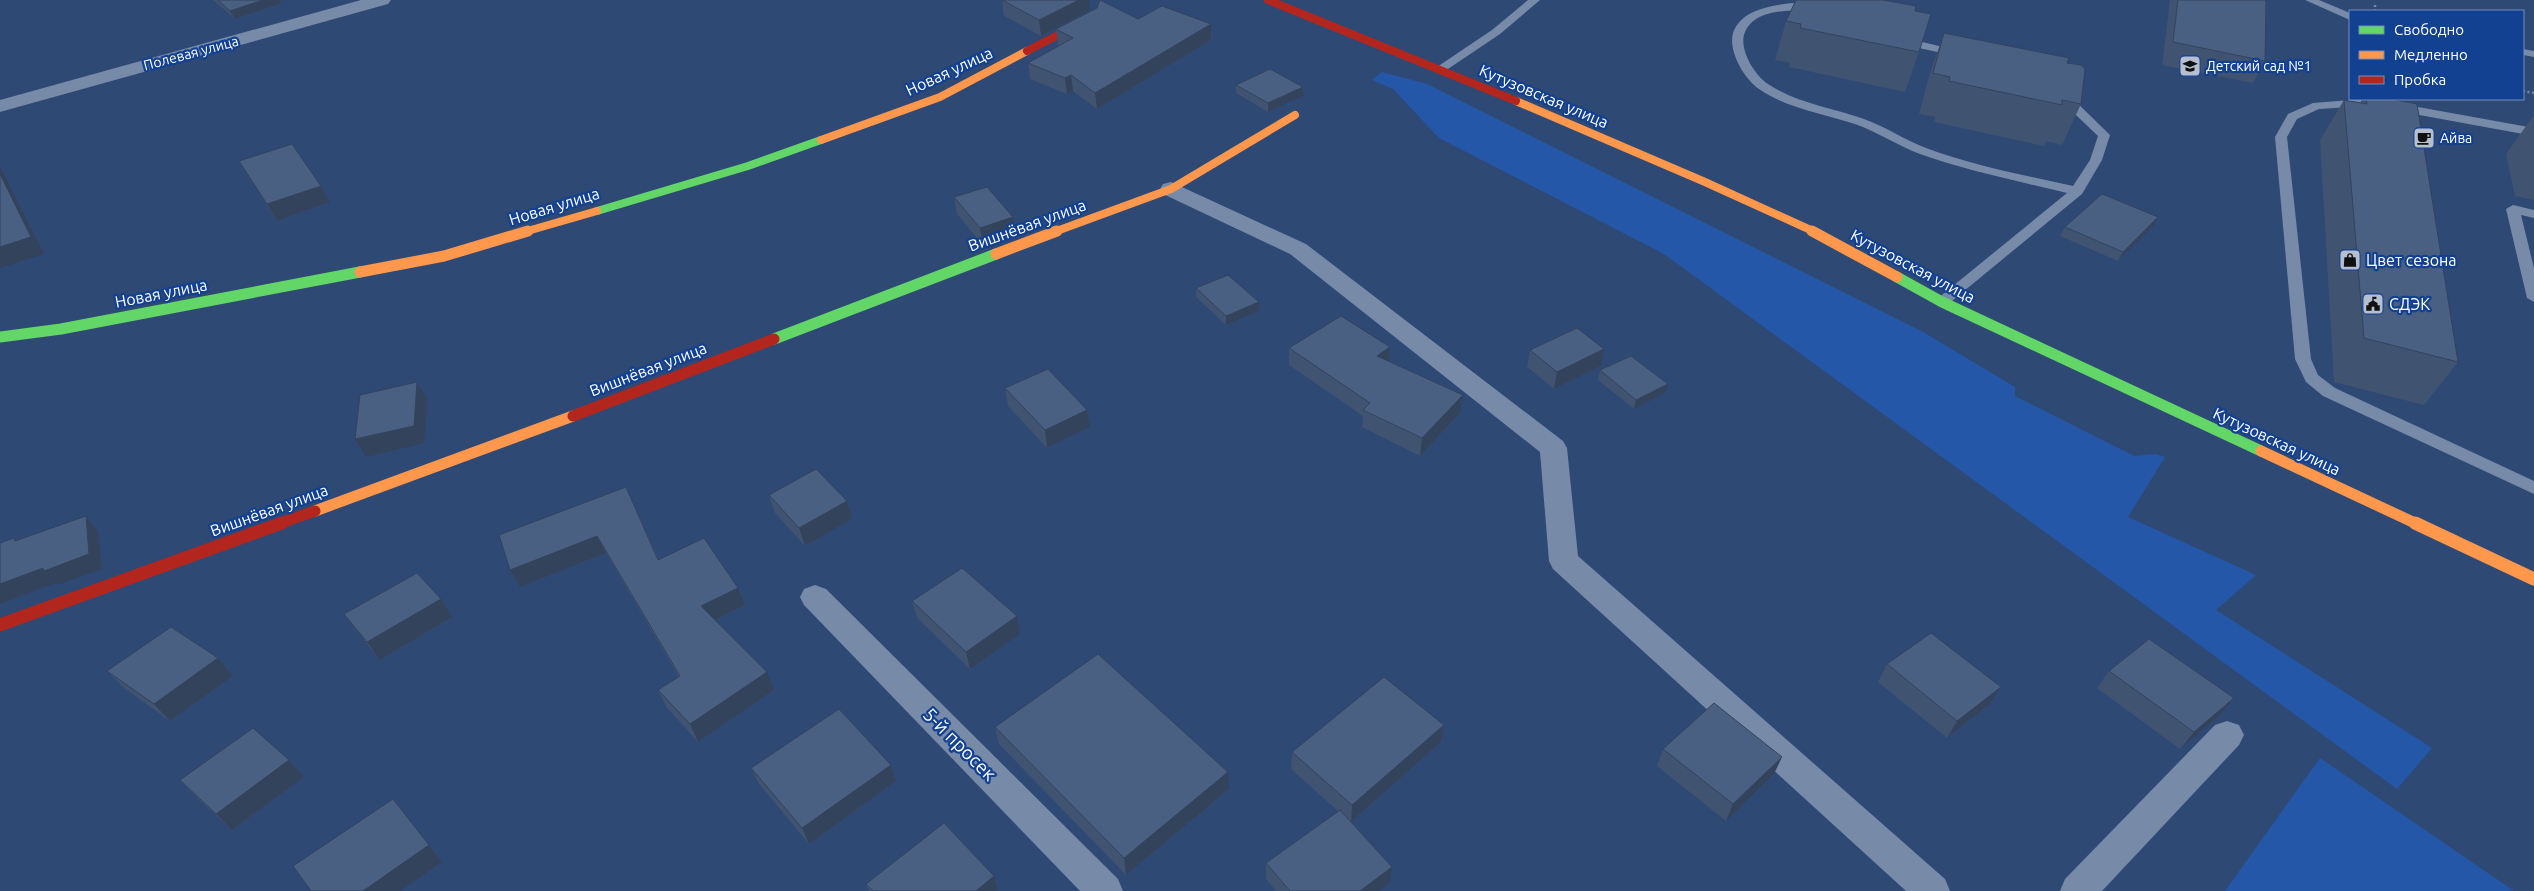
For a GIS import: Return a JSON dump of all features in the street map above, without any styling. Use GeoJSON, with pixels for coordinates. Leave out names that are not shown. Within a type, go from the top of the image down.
{"type":"FeatureCollection","features":[{"type":"Feature","properties":{"kind":"street","name":"Полевая улица"},"geometry":{"type":"LineString","coordinates":[[0,106],[382,0]]}},
{"type":"Feature","properties":{"kind":"street","name":"Кутузовская улица"},"geometry":{"type":"LineString","coordinates":[[1268,0],[1440,69],[1688,174],[1823,236],[1942,302],[2534,579]]}},
{"type":"Feature","properties":{"kind":"street","name":"Новая улица"},"geometry":{"type":"LineString","coordinates":[[0,337],[71,327],[444,256],[748,166],[940,97],[1091,18]]}},
{"type":"Feature","properties":{"kind":"street","name":"Вишнёвая улица"},"geometry":{"type":"LineString","coordinates":[[0,624],[483,450],[1171,189],[1295,115]]}},
{"type":"Feature","properties":{"kind":"street"},"geometry":{"type":"LineString","coordinates":[[1171,189],[1298,249],[1554,448],[1564,561],[1932,891]]}},
{"type":"Feature","properties":{"kind":"street","name":"5-й просек"},"geometry":{"type":"LineString","coordinates":[[815,598],[1105,891]]}},
{"type":"Feature","properties":{"kind":"street"},"geometry":{"type":"LineString","coordinates":[[2078,891],[2227,735]]}},
{"type":"Feature","properties":{"kind":"lane"},"geometry":{"type":"LineString","coordinates":[[1440,69],[1496,32],[1535,0]]}},
{"type":"Feature","properties":{"kind":"lane"},"geometry":{"type":"LineString","coordinates":[[2310,0],[2349,17]]}},
{"type":"Feature","properties":{"kind":"lane"},"geometry":{"type":"LineString","coordinates":[[1824,6],[1800,5],[1771,8],[1754,14],[1740,29],[1737,45],[1745,65],[1760,85],[1800,105],[1858,121],[1922,151],[2077,192]]}},
{"type":"Feature","properties":{"kind":"lane"},"geometry":{"type":"LineString","coordinates":[[1894,30],[1914,44],[1976,58]]}},
{"type":"Feature","properties":{"kind":"lane"},"geometry":{"type":"LineString","coordinates":[[1942,302],[2077,192],[2096,160],[2104,135],[2050,84]]}},
{"type":"Feature","properties":{"kind":"lane"},"geometry":{"type":"LineString","coordinates":[[2534,132],[2424,110],[2362,102],[2317,106],[2308,109],[2292,117],[2281,138],[2303,360],[2311,378],[2329,392],[2534,488]]}},
{"type":"Feature","properties":{"kind":"lane"},"geometry":{"type":"LineString","coordinates":[[2534,214],[2513,209],[2534,298]]}},
{"type":"Feature","properties":{"kind":"path"},"geometry":{"type":"LineString","coordinates":[[2375,5],[2375,10]]}},
{"type":"Feature","properties":{"kind":"shaded area"},"geometry":{"type":"Polygon","coordinates":[[[1382,72],[1427,84],[1923,332],[2015,387],[2015,396],[2134,456],[2156,454],[2165,457],[2128,517],[2256,575],[2216,610],[2432,748],[2397,789],[1664,254],[1439,138],[1393,89],[1372,80],[1382,72]]]}},
{"type":"Feature","properties":{"kind":"shaded area"},"geometry":{"type":"Polygon","coordinates":[[[2320,758],[2514,891],[2225,891],[2320,758]]]}},
{"type":"Feature","properties":{"kind":"building"},"geometry":{"type":"Polygon","coordinates":[[[218,0],[263,0],[230,11],[218,0]]]}},
{"type":"Feature","properties":{"kind":"building"},"geometry":{"type":"Polygon","coordinates":[[[1002,0],[1079,0],[1039,20],[1002,0]]]}},
{"type":"Feature","properties":{"kind":"building"},"geometry":{"type":"Polygon","coordinates":[[[1100,0],[1138,19],[1162,6],[1211,24],[1095,93],[1071,75],[1065,78],[1028,63],[1073,38],[1056,29],[1097,8],[1100,0]]]}},
{"type":"Feature","properties":{"kind":"building"},"geometry":{"type":"Polygon","coordinates":[[[1796,0],[1883,0],[1916,6],[1915,11],[1931,14],[1919,52],[1800,28],[1801,24],[1786,21],[1796,0]]]}},
{"type":"Feature","properties":{"kind":"building"},"geometry":{"type":"Polygon","coordinates":[[[2178,0],[2266,0],[2265,61],[2173,42],[2178,0]]]}},
{"type":"Feature","properties":{"kind":"building"},"geometry":{"type":"Polygon","coordinates":[[[1944,33],[2069,58],[2067,63],[2081,65],[2085,69],[2081,104],[2062,100],[2062,105],[1949,81],[1950,77],[1933,73],[1944,33]]]}},
{"type":"Feature","properties":{"kind":"building"},"geometry":{"type":"Polygon","coordinates":[[[1270,69],[1303,87],[1268,103],[1236,85],[1270,69]]]}},
{"type":"Feature","properties":{"kind":"building"},"geometry":{"type":"Polygon","coordinates":[[[2344,100],[2367,104],[2366,100],[2396,100],[2417,104],[2458,362],[2364,338],[2344,100]]]}},
{"type":"Feature","properties":{"kind":"building"},"geometry":{"type":"Polygon","coordinates":[[[292,144],[321,186],[267,204],[239,161],[292,144]]]}},
{"type":"Feature","properties":{"kind":"building"},"geometry":{"type":"Polygon","coordinates":[[[0,174],[31,237],[0,247],[0,174]]]}},
{"type":"Feature","properties":{"kind":"building"},"geometry":{"type":"Polygon","coordinates":[[[987,187],[1013,217],[980,228],[954,197],[987,187]]]}},
{"type":"Feature","properties":{"kind":"building"},"geometry":{"type":"Polygon","coordinates":[[[2102,194],[2158,217],[2123,252],[2065,227],[2102,194]]]}},
{"type":"Feature","properties":{"kind":"building"},"geometry":{"type":"Polygon","coordinates":[[[1228,275],[1259,302],[1226,316],[1196,288],[1228,275]]]}},
{"type":"Feature","properties":{"kind":"building"},"geometry":{"type":"Polygon","coordinates":[[[1341,316],[1390,347],[1377,356],[1463,395],[1422,438],[1363,410],[1370,403],[1289,348],[1341,316]]]}},
{"type":"Feature","properties":{"kind":"building"},"geometry":{"type":"Polygon","coordinates":[[[1577,328],[1604,349],[1557,372],[1530,350],[1577,328]]]}},
{"type":"Feature","properties":{"kind":"building"},"geometry":{"type":"Polygon","coordinates":[[[1631,356],[1668,384],[1636,400],[1600,370],[1631,356]]]}},
{"type":"Feature","properties":{"kind":"building"},"geometry":{"type":"Polygon","coordinates":[[[1048,369],[1087,410],[1045,430],[1005,388],[1048,369]]]}},
{"type":"Feature","properties":{"kind":"building"},"geometry":{"type":"Polygon","coordinates":[[[417,382],[414,426],[355,439],[360,395],[417,382]]]}},
{"type":"Feature","properties":{"kind":"building"},"geometry":{"type":"Polygon","coordinates":[[[816,469],[847,501],[799,528],[769,495],[816,469]]]}},
{"type":"Feature","properties":{"kind":"building"},"geometry":{"type":"Polygon","coordinates":[[[626,487],[658,560],[704,538],[738,588],[701,606],[767,672],[690,724],[658,690],[680,676],[597,536],[510,570],[499,535],[626,487]]]}},
{"type":"Feature","properties":{"kind":"building"},"geometry":{"type":"Polygon","coordinates":[[[86,516],[89,554],[44,571],[43,568],[0,584],[0,543],[14,538],[15,541],[86,516]]]}},
{"type":"Feature","properties":{"kind":"building"},"geometry":{"type":"Polygon","coordinates":[[[962,568],[1017,616],[966,652],[912,601],[962,568]]]}},
{"type":"Feature","properties":{"kind":"building"},"geometry":{"type":"Polygon","coordinates":[[[417,573],[441,599],[367,642],[344,614],[417,573]]]}},
{"type":"Feature","properties":{"kind":"building"},"geometry":{"type":"Polygon","coordinates":[[[171,627],[218,658],[154,704],[107,671],[171,627]]]}},
{"type":"Feature","properties":{"kind":"building"},"geometry":{"type":"Polygon","coordinates":[[[1931,633],[2001,687],[1957,721],[1887,664],[1931,633]]]}},
{"type":"Feature","properties":{"kind":"building"},"geometry":{"type":"Polygon","coordinates":[[[2149,639],[2234,698],[2194,732],[2109,671],[2149,639]]]}},
{"type":"Feature","properties":{"kind":"building"},"geometry":{"type":"Polygon","coordinates":[[[1098,654],[1228,772],[1124,858],[995,727],[1098,654]]]}},
{"type":"Feature","properties":{"kind":"building"},"geometry":{"type":"Polygon","coordinates":[[[1384,677],[1444,725],[1352,805],[1292,752],[1384,677]]]}},
{"type":"Feature","properties":{"kind":"building"},"geometry":{"type":"Polygon","coordinates":[[[1714,703],[1782,757],[1733,804],[1663,749],[1714,703]]]}},
{"type":"Feature","properties":{"kind":"building"},"geometry":{"type":"Polygon","coordinates":[[[839,709],[891,765],[802,828],[751,768],[839,709]]]}},
{"type":"Feature","properties":{"kind":"building"},"geometry":{"type":"Polygon","coordinates":[[[253,728],[289,760],[216,814],[180,780],[253,728]]]}},
{"type":"Feature","properties":{"kind":"building"},"geometry":{"type":"Polygon","coordinates":[[[393,799],[429,845],[363,891],[311,891],[293,866],[393,799]]]}},
{"type":"Feature","properties":{"kind":"building"},"geometry":{"type":"Polygon","coordinates":[[[1340,810],[1392,867],[1360,891],[1290,891],[1266,863],[1340,810]]]}},
{"type":"Feature","properties":{"kind":"building"},"geometry":{"type":"Polygon","coordinates":[[[944,823],[994,876],[976,891],[873,891],[866,884],[944,823]]]}},
{"type":"Feature","properties":{"kind":"traffic: fast"},"geometry":{"type":"LineString","coordinates":[[597,211],[748,166],[821,140]]}},
{"type":"Feature","properties":{"kind":"traffic: fast"},"geometry":{"type":"LineString","coordinates":[[774,339],[996,254]]}},
{"type":"Feature","properties":{"kind":"traffic: fast"},"geometry":{"type":"LineString","coordinates":[[0,337],[61,329],[360,272]]}},
{"type":"Feature","properties":{"kind":"traffic: fast"},"geometry":{"type":"LineString","coordinates":[[1897,277],[1942,302],[2261,451]]}},
{"type":"Feature","properties":{"kind":"traffic: slow"},"geometry":{"type":"LineString","coordinates":[[821,140],[940,97],[1027,51]]}},
{"type":"Feature","properties":{"kind":"traffic: slow"},"geometry":{"type":"LineString","coordinates":[[1516,101],[1705,182],[1823,236],[1897,277]]}},
{"type":"Feature","properties":{"kind":"traffic: slow"},"geometry":{"type":"LineString","coordinates":[[996,254],[1171,189],[1295,115]]}},
{"type":"Feature","properties":{"kind":"traffic: slow"},"geometry":{"type":"LineString","coordinates":[[360,272],[444,256],[597,211]]}},
{"type":"Feature","properties":{"kind":"traffic: slow"},"geometry":{"type":"LineString","coordinates":[[315,511],[573,416]]}},
{"type":"Feature","properties":{"kind":"traffic: slow"},"geometry":{"type":"LineString","coordinates":[[2261,451],[2534,579]]}},
{"type":"Feature","properties":{"kind":"traffic: jam"},"geometry":{"type":"LineString","coordinates":[[1268,0],[1516,101]]}},
{"type":"Feature","properties":{"kind":"traffic: jam"},"geometry":{"type":"LineString","coordinates":[[1027,51],[1089,19]]}},
{"type":"Feature","properties":{"kind":"traffic: jam"},"geometry":{"type":"LineString","coordinates":[[573,416],[774,339]]}},
{"type":"Feature","properties":{"kind":"traffic: jam"},"geometry":{"type":"LineString","coordinates":[[0,625],[315,511]]}},
{"type":"Feature","properties":{"kind":"place","name":"Детский сад №1"},"geometry":{"type":"Point","coordinates":[2190,66]}},
{"type":"Feature","properties":{"kind":"place","name":"Айва"},"geometry":{"type":"Point","coordinates":[2424,138]}},
{"type":"Feature","properties":{"kind":"place","name":"Цвет сезона"},"geometry":{"type":"Point","coordinates":[2350,260]}},
{"type":"Feature","properties":{"kind":"place","name":"СДЭК"},"geometry":{"type":"Point","coordinates":[2373,304]}}]}
